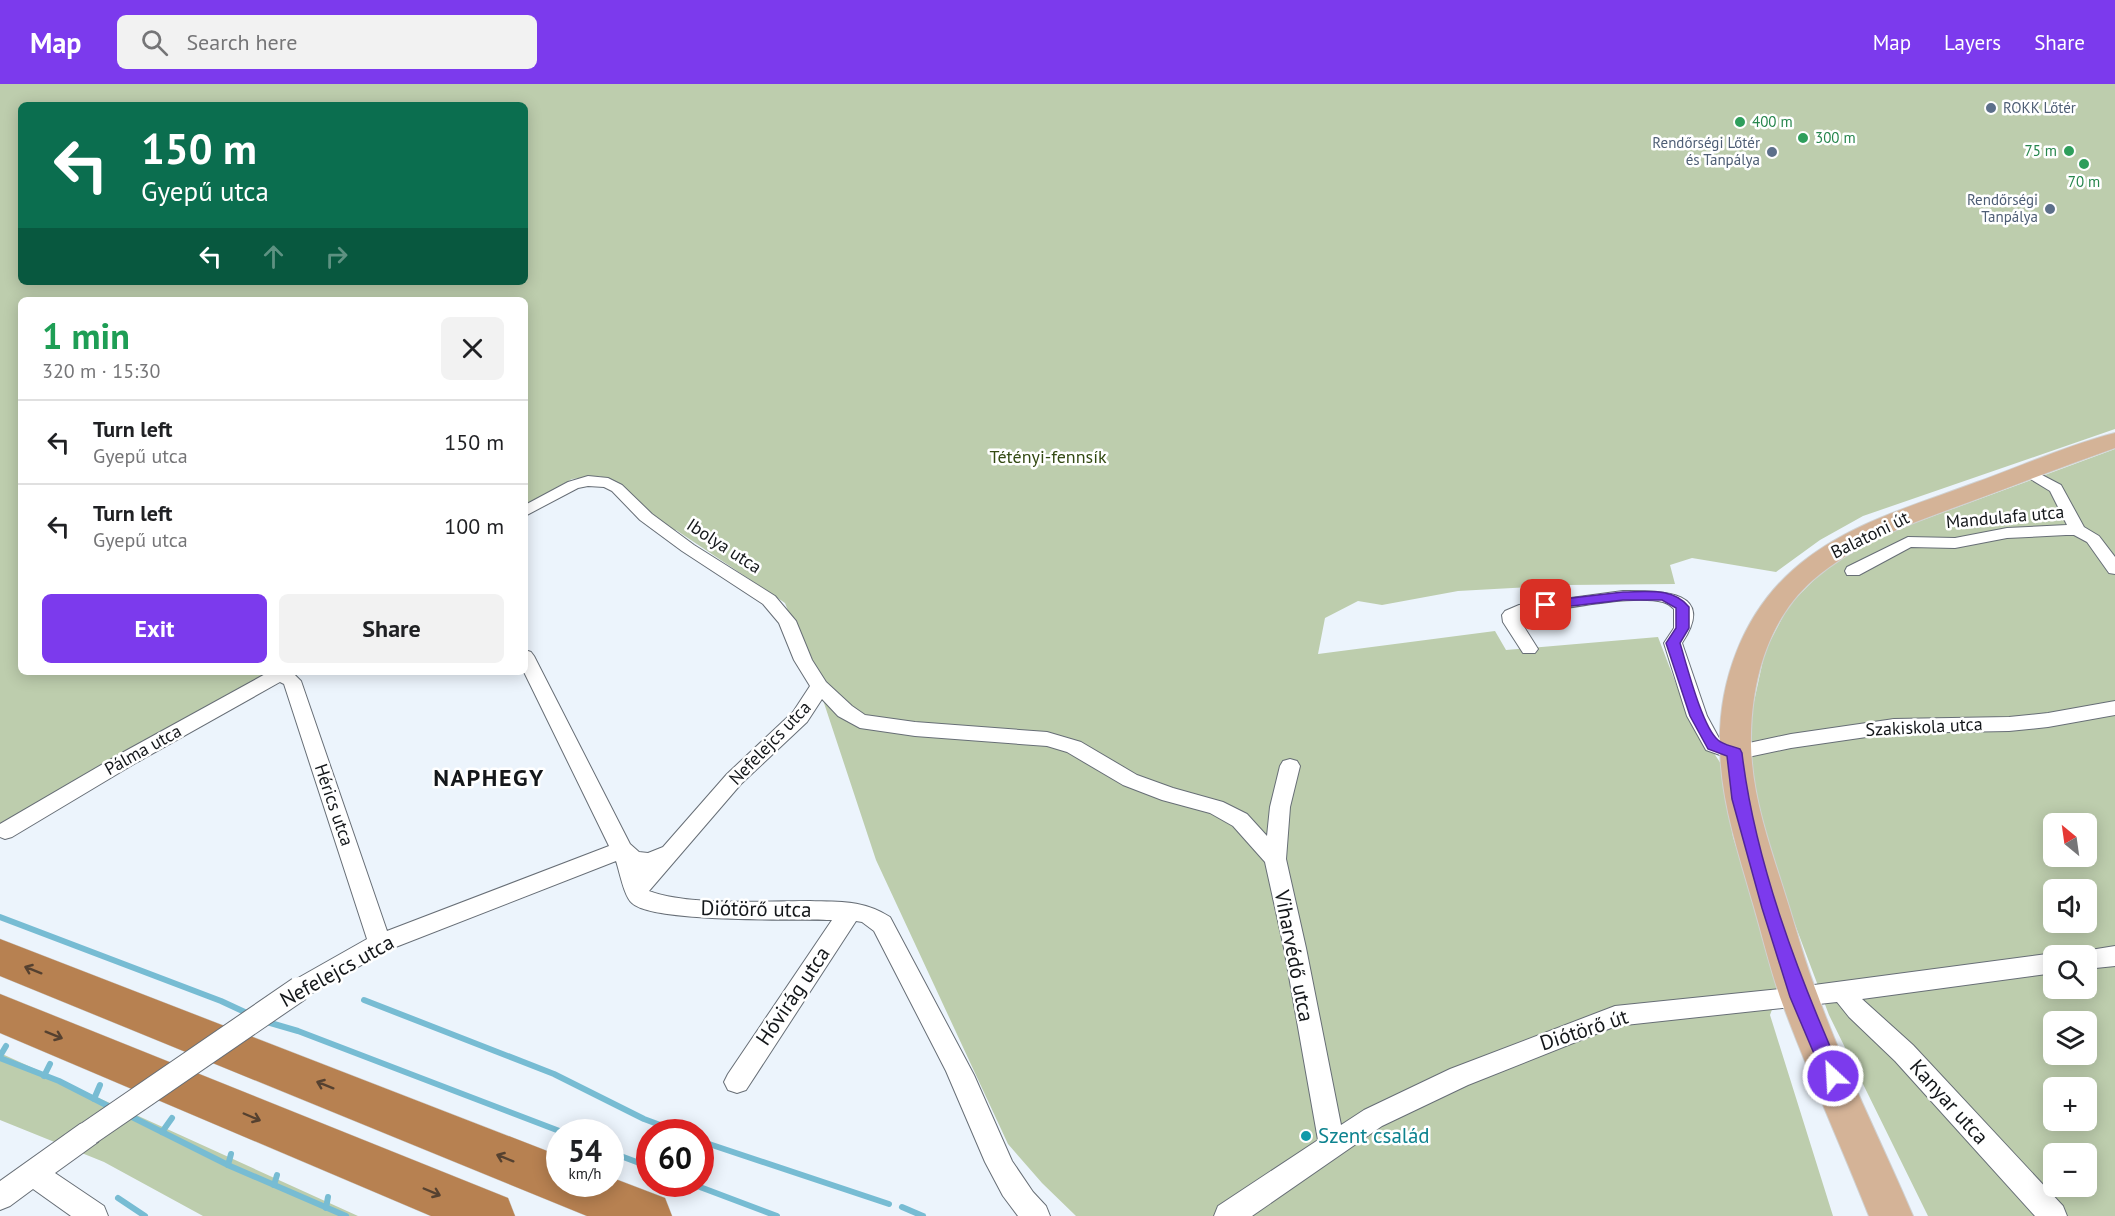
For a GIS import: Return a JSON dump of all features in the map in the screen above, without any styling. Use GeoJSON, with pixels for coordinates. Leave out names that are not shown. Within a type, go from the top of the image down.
{"type":"FeatureCollection","features":[{"type":"Feature","properties":{"kind":"highway"},"geometry":{"type":"LineString","coordinates":[[0,957],[249,1054],[546,1174]]}},
{"type":"Feature","properties":{"kind":"highway"},"geometry":{"type":"LineString","coordinates":[[0,1013],[490,1216]]}},
{"type":"Feature","properties":{"kind":"highway"},"geometry":{"type":"LineString","coordinates":[[600,1197],[647,1216]]}},
{"type":"Feature","properties":{"kind":"main road","name":"Balatoni út"},"geometry":{"type":"LineString","coordinates":[[1891,1216],[1799,997],[1746,827],[1738,790],[1734,753],[1736,706],[1748,657],[1773,608],[1806,571],[1837,549],[1877,529],[2115,440]]}},
{"type":"Feature","properties":{"kind":"street"},"geometry":{"type":"LineString","coordinates":[[2027,472],[2056,488],[2077,530]]}},
{"type":"Feature","properties":{"kind":"street","name":"Ibolya utca"},"geometry":{"type":"LineString","coordinates":[[528,509],[573,485],[588,481],[608,483],[617,488],[646,517],[680,542],[769,600],[788,621],[803,660],[819,686],[844,711],[860,721],[915,729],[1047,739],[1074,747],[1130,780],[1169,795],[1216,807],[1240,820],[1275,859]]}},
{"type":"Feature","properties":{"kind":"street","name":"Mandulafa utca"},"geometry":{"type":"LineString","coordinates":[[1853,571],[1908,542],[1955,543],[2007,533],[2077,530],[2093,539],[2115,569]]}},
{"type":"Feature","properties":{"kind":"street"},"geometry":{"type":"LineString","coordinates":[[1529,650],[1512,622],[1511,615],[1519,610],[1623,596],[1664,596],[1674,600],[1683,607],[1683,628],[1673,643],[1697,716],[1713,745],[1734,753]]}},
{"type":"Feature","properties":{"kind":"street"},"geometry":{"type":"LineString","coordinates":[[528,662],[622,849],[636,891]]}},
{"type":"Feature","properties":{"kind":"street","name":"Pálma utca"},"geometry":{"type":"LineString","coordinates":[[5,831],[127,759],[277,675]]}},
{"type":"Feature","properties":{"kind":"street","name":"Hérics utca"},"geometry":{"type":"LineString","coordinates":[[284,675],[292,681],[380,943]]}},
{"type":"Feature","properties":{"kind":"street","name":"Nefelejcs utca"},"geometry":{"type":"LineString","coordinates":[[636,891],[734,779],[800,717],[819,686]]}},
{"type":"Feature","properties":{"kind":"street","name":"Szakiskola utca"},"geometry":{"type":"LineString","coordinates":[[1734,753],[1791,741],[1894,726],[2018,723],[2115,708]]}},
{"type":"Feature","properties":{"kind":"street","name":"Viharvédő utca"},"geometry":{"type":"LineString","coordinates":[[1290,766],[1280,807],[1275,859],[1295,948],[1332,1146]]}},
{"type":"Feature","properties":{"kind":"street"},"geometry":{"type":"LineString","coordinates":[[622,849],[634,861],[650,862],[671,853]]}},
{"type":"Feature","properties":{"kind":"street","name":"Nefelejcs utca"},"geometry":{"type":"LineString","coordinates":[[0,1197],[299,989],[380,943],[622,849]]}},
{"type":"Feature","properties":{"kind":"street","name":"Diótörő utca"},"geometry":{"type":"LineString","coordinates":[[636,891],[640,897],[653,902],[703,909],[850,911],[867,914],[882,924],[965,1084],[994,1154],[1010,1183],[1036,1216]]}},
{"type":"Feature","properties":{"kind":"street","name":"Hóvirág utca"},"geometry":{"type":"LineString","coordinates":[[736,1082],[850,911]]}},
{"type":"Feature","properties":{"kind":"street"},"geometry":{"type":"LineString","coordinates":[[2097,958],[2115,956]]}},
{"type":"Feature","properties":{"kind":"street","name":"Diótörő út"},"geometry":{"type":"LineString","coordinates":[[1228,1216],[1373,1118],[1420,1094],[1561,1035],[1615,1016],[1799,997],[2043,964]]}},
{"type":"Feature","properties":{"kind":"street","name":"Kanyar utca"},"geometry":{"type":"LineString","coordinates":[[1843,991],[1857,1010],[1904,1053],[2052,1216]]}},
{"type":"Feature","properties":{"kind":"street"},"geometry":{"type":"LineString","coordinates":[[33,1173],[94,1216]]}},
{"type":"Feature","properties":{"kind":"green space","name":"Tétényi-fennsík"},"geometry":{"type":"Polygon","coordinates":[[[0,84],[2115,84],[2115,429],[1863,516],[1820,540],[1776,572],[1692,558],[1670,565],[1675,584],[1568,585],[1458,591],[1382,605],[1358,601],[1325,618],[1318,654],[1495,631],[1506,650],[1658,637],[1686,710],[1721,764],[1733,837],[1781,985],[1770,1015],[1833,1216],[1076,1216],[1042,1183],[1008,1144],[876,860],[824,703],[785,603],[676,530],[672,531],[615,482],[599,476],[572,479],[528,503],[528,297],[18,297],[18,675],[269,675],[0,828],[0,84]]]}},
{"type":"Feature","properties":{"kind":"green space"},"geometry":{"type":"Polygon","coordinates":[[[2115,449],[2115,1216],[1928,1216],[1829,1015],[1764,842],[1746,765],[1752,711],[1765,651],[1789,605],[1818,576],[1863,542],[2115,449]]]}},
{"type":"Feature","properties":{"kind":"green space"},"geometry":{"type":"Polygon","coordinates":[[[0,1053],[358,1216],[203,1216],[104,1162],[0,1120],[0,1053]]]}},
{"type":"Feature","properties":{"kind":"waterway"},"geometry":{"type":"LineString","coordinates":[[0,917],[221,1001],[249,1014]]}},
{"type":"Feature","properties":{"kind":"waterway"},"geometry":{"type":"LineString","coordinates":[[364,1000],[554,1074],[644,1119]]}},
{"type":"Feature","properties":{"kind":"waterway"},"geometry":{"type":"LineString","coordinates":[[267,1022],[298,1031],[546,1126]]}},
{"type":"Feature","properties":{"kind":"waterway"},"geometry":{"type":"LineString","coordinates":[[0,1056],[6,1046]]}},
{"type":"Feature","properties":{"kind":"waterway"},"geometry":{"type":"LineString","coordinates":[[0,1058],[44,1075]]}},
{"type":"Feature","properties":{"kind":"waterway"},"geometry":{"type":"LineString","coordinates":[[44,1075],[50,1064]]}},
{"type":"Feature","properties":{"kind":"waterway"},"geometry":{"type":"LineString","coordinates":[[44,1075],[94,1099]]}},
{"type":"Feature","properties":{"kind":"waterway"},"geometry":{"type":"LineString","coordinates":[[94,1099],[100,1085]]}},
{"type":"Feature","properties":{"kind":"waterway"},"geometry":{"type":"LineString","coordinates":[[94,1099],[112,1108]]}},
{"type":"Feature","properties":{"kind":"waterway"},"geometry":{"type":"LineString","coordinates":[[128,1115],[162,1132]]}},
{"type":"Feature","properties":{"kind":"waterway"},"geometry":{"type":"LineString","coordinates":[[162,1132],[172,1118]]}},
{"type":"Feature","properties":{"kind":"waterway"},"geometry":{"type":"LineString","coordinates":[[162,1132],[228,1165]]}},
{"type":"Feature","properties":{"kind":"waterway"},"geometry":{"type":"LineString","coordinates":[[714,1146],[889,1204]]}},
{"type":"Feature","properties":{"kind":"waterway"},"geometry":{"type":"LineString","coordinates":[[228,1165],[231,1154]]}},
{"type":"Feature","properties":{"kind":"waterway"},"geometry":{"type":"LineString","coordinates":[[624,1157],[636,1162]]}},
{"type":"Feature","properties":{"kind":"waterway"},"geometry":{"type":"LineString","coordinates":[[228,1165],[274,1185]]}},
{"type":"Feature","properties":{"kind":"waterway"},"geometry":{"type":"LineString","coordinates":[[274,1185],[277,1175]]}},
{"type":"Feature","properties":{"kind":"waterway"},"geometry":{"type":"LineString","coordinates":[[274,1185],[326,1207]]}},
{"type":"Feature","properties":{"kind":"waterway"},"geometry":{"type":"LineString","coordinates":[[714,1192],[777,1216]]}},
{"type":"Feature","properties":{"kind":"waterway"},"geometry":{"type":"LineString","coordinates":[[326,1207],[328,1197]]}},
{"type":"Feature","properties":{"kind":"waterway"},"geometry":{"type":"LineString","coordinates":[[118,1198],[145,1216]]}},
{"type":"Feature","properties":{"kind":"waterway"},"geometry":{"type":"LineString","coordinates":[[326,1207],[346,1216]]}},
{"type":"Feature","properties":{"kind":"waterway"},"geometry":{"type":"LineString","coordinates":[[902,1207],[923,1216]]}},
{"type":"Feature","properties":{"kind":"place","name":"ROKK Lőtér"},"geometry":{"type":"Point","coordinates":[1991,108]}},
{"type":"Feature","properties":{"kind":"place","name":"400 m"},"geometry":{"type":"Point","coordinates":[1740,122]}},
{"type":"Feature","properties":{"kind":"place","name":"300 m"},"geometry":{"type":"Point","coordinates":[1803,138]}},
{"type":"Feature","properties":{"kind":"place","name":"75 m"},"geometry":{"type":"Point","coordinates":[2069,151]}},
{"type":"Feature","properties":{"kind":"place","name":"Rendőrségi Lőtér és Tanpálya"},"geometry":{"type":"Point","coordinates":[1772,152]}},
{"type":"Feature","properties":{"kind":"place","name":"70 m"},"geometry":{"type":"Point","coordinates":[2084,164]}},
{"type":"Feature","properties":{"kind":"place","name":"Rendőrségi Tanpálya"},"geometry":{"type":"Point","coordinates":[2050,209]}},
{"type":"Feature","properties":{"kind":"place","name":"Szent család"},"geometry":{"type":"Point","coordinates":[1306,1136]}},
{"type":"Feature","properties":{"kind":"district","name":"NAPHEGY"},"geometry":{"type":"Point","coordinates":[489,778]}},
{"type":"Feature","properties":{"kind":"route"},"geometry":{"type":"LineString","coordinates":[[1546,605],[1623,596],[1664,596],[1683,607],[1683,628],[1673,643],[1697,716],[1708,737],[1713,745],[1734,753],[1735,772],[1746,827],[1770,908],[1799,997],[1833,1076]]}}]}
